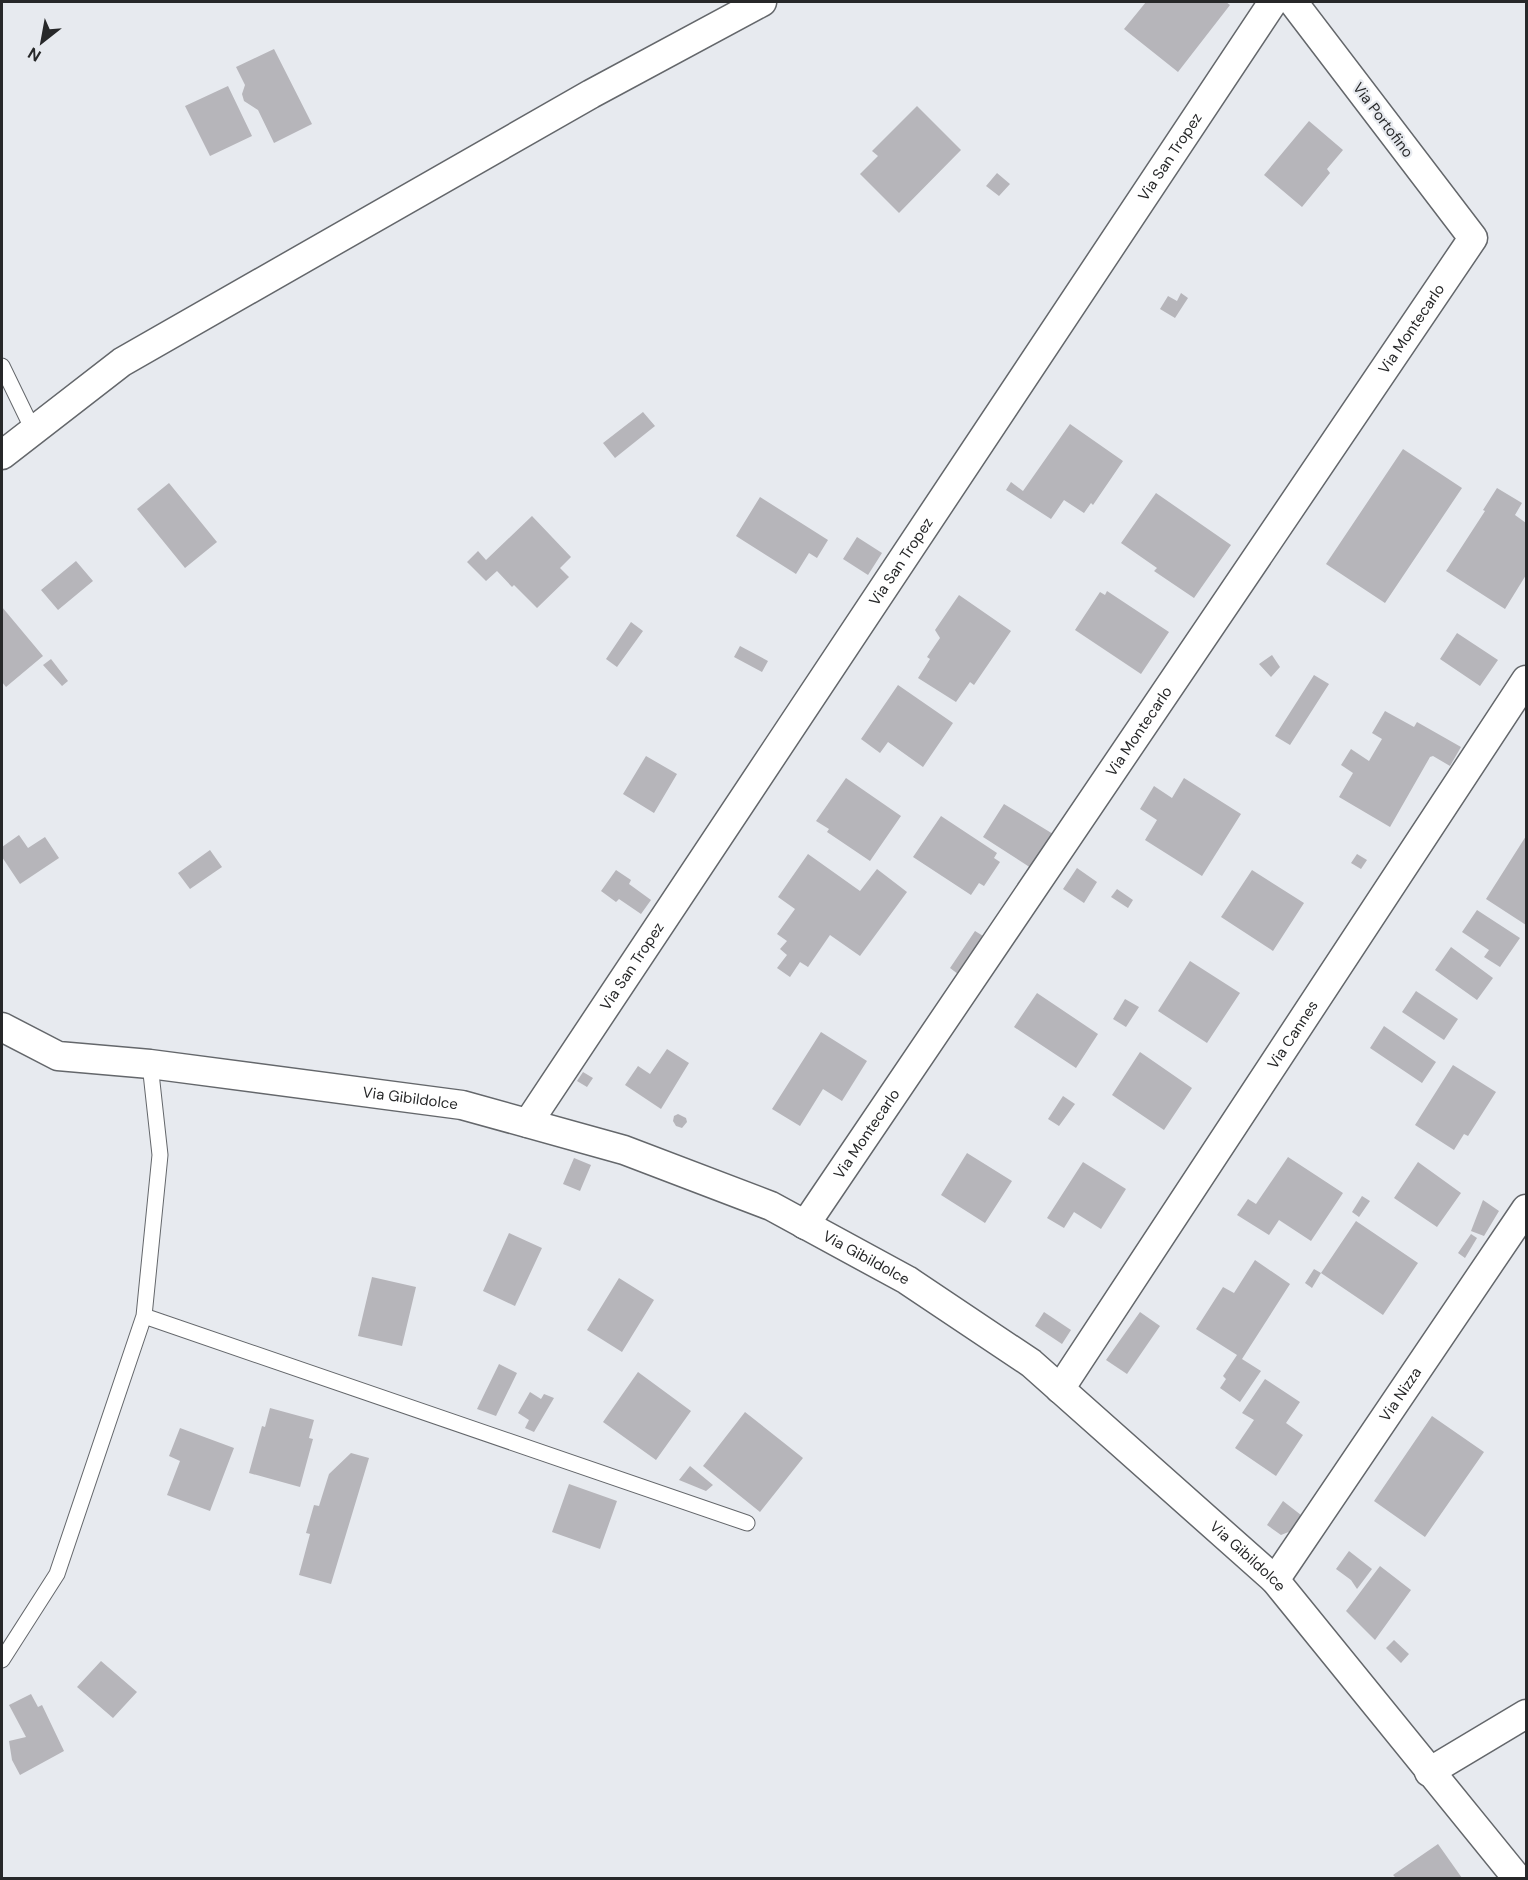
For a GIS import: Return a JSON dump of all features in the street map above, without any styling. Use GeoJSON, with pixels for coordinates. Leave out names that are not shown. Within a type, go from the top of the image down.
{"type":"FeatureCollection","features":[{"type":"Feature","properties":{"kind":"street"},"geometry":{"type":"LineString","coordinates":[[2,455],[122,362],[591,94],[762,2]]}},
{"type":"Feature","properties":{"kind":"street","name":"Via San Tropez"},"geometry":{"type":"LineString","coordinates":[[528,1123],[1273,2]]}},
{"type":"Feature","properties":{"kind":"street","name":"Via Portofino"},"geometry":{"type":"LineString","coordinates":[[1293,2],[1473,238]]}},
{"type":"Feature","properties":{"kind":"street","name":"Via Montecarlo"},"geometry":{"type":"LineString","coordinates":[[806,1225],[1473,238]]}},
{"type":"Feature","properties":{"kind":"street","name":"Via Cannes"},"geometry":{"type":"LineString","coordinates":[[1060,1389],[1527,680]]}},
{"type":"Feature","properties":{"kind":"street","name":"Via Gibildolce"},"geometry":{"type":"LineString","coordinates":[[2,1027],[58,1056],[150,1064],[462,1105],[624,1149],[771,1206],[907,1280],[1031,1362],[1275,1580],[1517,1878]]}},
{"type":"Feature","properties":{"kind":"street","name":"Via Nizza"},"geometry":{"type":"LineString","coordinates":[[1275,1580],[1527,1209]]}},
{"type":"Feature","properties":{"kind":"street"},"geometry":{"type":"LineString","coordinates":[[1429,1772],[1527,1714]]}},
{"type":"Feature","properties":{"kind":"lane"},"geometry":{"type":"LineString","coordinates":[[2,366],[33,430]]}},
{"type":"Feature","properties":{"kind":"lane"},"geometry":{"type":"LineString","coordinates":[[2,1659],[57,1574],[144,1316],[160,1155],[150,1064]]}},
{"type":"Feature","properties":{"kind":"lane"},"geometry":{"type":"LineString","coordinates":[[144,1316],[747,1523]]}},
{"type":"Feature","properties":{"kind":"building"},"geometry":{"type":"Polygon","coordinates":[[[1146,2],[1226,2],[1230,5],[1178,72],[1124,29],[1146,2]]]}},
{"type":"Feature","properties":{"kind":"building"},"geometry":{"type":"Polygon","coordinates":[[[274,49],[312,124],[274,143],[258,110],[244,101],[242,94],[245,85],[236,67],[274,49]]]}},
{"type":"Feature","properties":{"kind":"building"},"geometry":{"type":"Polygon","coordinates":[[[228,86],[252,136],[210,156],[185,106],[228,86]]]}},
{"type":"Feature","properties":{"kind":"building"},"geometry":{"type":"Polygon","coordinates":[[[917,106],[961,150],[899,213],[860,174],[878,156],[872,151],[917,106]]]}},
{"type":"Feature","properties":{"kind":"building"},"geometry":{"type":"Polygon","coordinates":[[[1309,121],[1343,150],[1327,169],[1330,173],[1302,207],[1264,175],[1309,121]]]}},
{"type":"Feature","properties":{"kind":"building"},"geometry":{"type":"Polygon","coordinates":[[[997,173],[1010,184],[999,196],[986,186],[997,173]]]}},
{"type":"Feature","properties":{"kind":"building"},"geometry":{"type":"Polygon","coordinates":[[[1181,293],[1188,298],[1175,318],[1160,309],[1168,296],[1177,301],[1181,293]]]}},
{"type":"Feature","properties":{"kind":"building"},"geometry":{"type":"Polygon","coordinates":[[[643,412],[655,426],[615,458],[603,443],[643,412]]]}},
{"type":"Feature","properties":{"kind":"building"},"geometry":{"type":"Polygon","coordinates":[[[1070,424],[1123,461],[1093,505],[1091,503],[1084,513],[1064,500],[1051,519],[1006,490],[1011,482],[1023,491],[1070,424]]]}},
{"type":"Feature","properties":{"kind":"building"},"geometry":{"type":"Polygon","coordinates":[[[1403,449],[1462,488],[1385,603],[1326,564],[1403,449]]]}},
{"type":"Feature","properties":{"kind":"building"},"geometry":{"type":"Polygon","coordinates":[[[169,483],[217,542],[185,568],[137,509],[169,483]]]}},
{"type":"Feature","properties":{"kind":"building"},"geometry":{"type":"Polygon","coordinates":[[[1497,488],[1522,503],[1515,515],[1526,523],[1526,575],[1505,609],[1446,571],[1485,511],[1483,510],[1497,488]]]}},
{"type":"Feature","properties":{"kind":"building"},"geometry":{"type":"Polygon","coordinates":[[[1156,493],[1231,545],[1194,598],[1154,571],[1157,568],[1121,543],[1156,493]]]}},
{"type":"Feature","properties":{"kind":"building"},"geometry":{"type":"Polygon","coordinates":[[[760,497],[828,540],[817,558],[809,553],[796,574],[736,536],[760,497]]]}},
{"type":"Feature","properties":{"kind":"building"},"geometry":{"type":"Polygon","coordinates":[[[532,516],[571,557],[560,568],[569,577],[537,608],[497,571],[486,581],[467,562],[478,551],[486,560],[532,516]]]}},
{"type":"Feature","properties":{"kind":"building"},"geometry":{"type":"Polygon","coordinates":[[[857,537],[882,553],[868,575],[843,559],[857,537]]]}},
{"type":"Feature","properties":{"kind":"building"},"geometry":{"type":"Polygon","coordinates":[[[76,561],[93,581],[58,610],[41,590],[76,561]]]}},
{"type":"Feature","properties":{"kind":"building"},"geometry":{"type":"Polygon","coordinates":[[[1107,591],[1169,632],[1141,674],[1075,630],[1100,592],[1105,595],[1107,591]]]}},
{"type":"Feature","properties":{"kind":"building"},"geometry":{"type":"Polygon","coordinates":[[[959,595],[1011,631],[974,685],[970,682],[956,702],[918,678],[930,659],[927,657],[940,638],[935,630],[959,595]]]}},
{"type":"Feature","properties":{"kind":"building"},"geometry":{"type":"Polygon","coordinates":[[[2,607],[43,656],[6,687],[2,682],[2,607]]]}},
{"type":"Feature","properties":{"kind":"building"},"geometry":{"type":"Polygon","coordinates":[[[631,622],[643,631],[617,667],[606,659],[631,622]]]}},
{"type":"Feature","properties":{"kind":"building"},"geometry":{"type":"Polygon","coordinates":[[[1457,633],[1498,660],[1480,686],[1440,659],[1457,633]]]}},
{"type":"Feature","properties":{"kind":"building"},"geometry":{"type":"Polygon","coordinates":[[[740,646],[768,661],[762,672],[734,657],[740,646]]]}},
{"type":"Feature","properties":{"kind":"building"},"geometry":{"type":"Polygon","coordinates":[[[1272,655],[1280,667],[1271,677],[1259,664],[1272,655]]]}},
{"type":"Feature","properties":{"kind":"building"},"geometry":{"type":"Polygon","coordinates":[[[51,659],[68,681],[62,686],[43,665],[51,659]]]}},
{"type":"Feature","properties":{"kind":"building"},"geometry":{"type":"Polygon","coordinates":[[[1314,675],[1329,684],[1290,745],[1275,736],[1314,675]]]}},
{"type":"Feature","properties":{"kind":"building"},"geometry":{"type":"Polygon","coordinates":[[[898,685],[953,723],[923,767],[888,742],[880,753],[861,739],[898,685]]]}},
{"type":"Feature","properties":{"kind":"building"},"geometry":{"type":"Polygon","coordinates":[[[1385,711],[1414,727],[1417,722],[1461,747],[1450,766],[1433,756],[1430,757],[1390,827],[1339,797],[1353,773],[1341,765],[1351,749],[1369,761],[1382,739],[1372,733],[1385,711]]]}},
{"type":"Feature","properties":{"kind":"building"},"geometry":{"type":"Polygon","coordinates":[[[646,756],[677,774],[654,813],[623,794],[646,756]]]}},
{"type":"Feature","properties":{"kind":"building"},"geometry":{"type":"Polygon","coordinates":[[[846,778],[901,816],[870,861],[827,832],[829,829],[816,821],[846,778]]]}},
{"type":"Feature","properties":{"kind":"building"},"geometry":{"type":"Polygon","coordinates":[[[1184,778],[1241,814],[1202,876],[1145,840],[1157,820],[1140,809],[1154,786],[1172,798],[1184,778]]]}},
{"type":"Feature","properties":{"kind":"building"},"geometry":{"type":"Polygon","coordinates":[[[1004,804],[1053,834],[1031,868],[983,837],[1004,804]]]}},
{"type":"Feature","properties":{"kind":"building"},"geometry":{"type":"Polygon","coordinates":[[[941,816],[997,853],[994,858],[1000,862],[984,886],[979,883],[971,895],[913,857],[941,816]]]}},
{"type":"Feature","properties":{"kind":"building"},"geometry":{"type":"Polygon","coordinates":[[[19,835],[28,848],[45,837],[59,858],[20,884],[2,857],[2,847],[19,835]]]}},
{"type":"Feature","properties":{"kind":"building"},"geometry":{"type":"Polygon","coordinates":[[[1526,836],[1526,925],[1486,899],[1526,836]]]}},
{"type":"Feature","properties":{"kind":"building"},"geometry":{"type":"Polygon","coordinates":[[[210,850],[222,867],[190,889],[178,873],[210,850]]]}},
{"type":"Feature","properties":{"kind":"building"},"geometry":{"type":"Polygon","coordinates":[[[808,854],[860,891],[877,869],[907,892],[860,956],[830,935],[808,967],[800,962],[790,977],[777,968],[787,955],[780,949],[787,941],[777,934],[795,909],[778,897],[808,854]]]}},
{"type":"Feature","properties":{"kind":"building"},"geometry":{"type":"Polygon","coordinates":[[[1357,854],[1367,860],[1361,869],[1351,863],[1357,854]]]}},
{"type":"Feature","properties":{"kind":"building"},"geometry":{"type":"Polygon","coordinates":[[[1077,868],[1097,882],[1084,903],[1063,889],[1077,868]]]}},
{"type":"Feature","properties":{"kind":"building"},"geometry":{"type":"Polygon","coordinates":[[[616,870],[631,880],[629,884],[651,900],[641,914],[619,899],[616,902],[601,891],[616,870]]]}},
{"type":"Feature","properties":{"kind":"building"},"geometry":{"type":"Polygon","coordinates":[[[1252,870],[1304,903],[1273,951],[1221,917],[1252,870]]]}},
{"type":"Feature","properties":{"kind":"building"},"geometry":{"type":"Polygon","coordinates":[[[1117,889],[1133,900],[1128,908],[1111,897],[1117,889]]]}},
{"type":"Feature","properties":{"kind":"building"},"geometry":{"type":"Polygon","coordinates":[[[1477,910],[1520,938],[1500,967],[1484,957],[1489,950],[1462,932],[1477,910]]]}},
{"type":"Feature","properties":{"kind":"building"},"geometry":{"type":"Polygon","coordinates":[[[975,931],[988,939],[962,977],[950,968],[975,931]]]}},
{"type":"Feature","properties":{"kind":"building"},"geometry":{"type":"Polygon","coordinates":[[[1451,947],[1493,978],[1477,1000],[1435,970],[1451,947]]]}},
{"type":"Feature","properties":{"kind":"building"},"geometry":{"type":"Polygon","coordinates":[[[1190,961],[1240,993],[1207,1043],[1158,1011],[1190,961]]]}},
{"type":"Feature","properties":{"kind":"building"},"geometry":{"type":"Polygon","coordinates":[[[1416,991],[1458,1019],[1444,1040],[1402,1012],[1416,991]]]}},
{"type":"Feature","properties":{"kind":"building"},"geometry":{"type":"Polygon","coordinates":[[[1037,993],[1098,1034],[1076,1068],[1014,1027],[1037,993]]]}},
{"type":"Feature","properties":{"kind":"building"},"geometry":{"type":"Polygon","coordinates":[[[1125,999],[1139,1007],[1126,1027],[1113,1019],[1125,999]]]}},
{"type":"Feature","properties":{"kind":"building"},"geometry":{"type":"Polygon","coordinates":[[[1384,1026],[1436,1062],[1422,1083],[1370,1048],[1384,1026]]]}},
{"type":"Feature","properties":{"kind":"building"},"geometry":{"type":"Polygon","coordinates":[[[821,1032],[867,1061],[842,1101],[823,1089],[800,1126],[772,1109],[821,1032]]]}},
{"type":"Feature","properties":{"kind":"building"},"geometry":{"type":"Polygon","coordinates":[[[667,1049],[689,1063],[661,1109],[625,1085],[638,1066],[650,1074],[667,1049]]]}},
{"type":"Feature","properties":{"kind":"building"},"geometry":{"type":"Polygon","coordinates":[[[1140,1052],[1192,1088],[1164,1130],[1112,1095],[1140,1052]]]}},
{"type":"Feature","properties":{"kind":"building"},"geometry":{"type":"Polygon","coordinates":[[[1453,1065],[1496,1092],[1468,1136],[1464,1134],[1454,1150],[1415,1125],[1453,1065]]]}},
{"type":"Feature","properties":{"kind":"building"},"geometry":{"type":"Polygon","coordinates":[[[583,1072],[593,1078],[587,1087],[577,1081],[583,1072]]]}},
{"type":"Feature","properties":{"kind":"building"},"geometry":{"type":"Polygon","coordinates":[[[1063,1096],[1075,1104],[1059,1126],[1048,1119],[1063,1096]]]}},
{"type":"Feature","properties":{"kind":"building"},"geometry":{"type":"Polygon","coordinates":[[[678,1114],[686,1118],[687,1122],[682,1128],[676,1126],[673,1121],[674,1116],[678,1114]]]}},
{"type":"Feature","properties":{"kind":"building"},"geometry":{"type":"Polygon","coordinates":[[[967,1153],[1012,1181],[985,1223],[941,1195],[967,1153]]]}},
{"type":"Feature","properties":{"kind":"building"},"geometry":{"type":"Polygon","coordinates":[[[1288,1157],[1343,1193],[1311,1241],[1279,1220],[1269,1235],[1237,1215],[1248,1199],[1256,1204],[1288,1157]]]}},
{"type":"Feature","properties":{"kind":"building"},"geometry":{"type":"Polygon","coordinates":[[[574,1158],[591,1165],[580,1191],[563,1184],[574,1158]]]}},
{"type":"Feature","properties":{"kind":"building"},"geometry":{"type":"Polygon","coordinates":[[[1083,1162],[1126,1189],[1101,1229],[1074,1212],[1064,1228],[1047,1218],[1083,1162]]]}},
{"type":"Feature","properties":{"kind":"building"},"geometry":{"type":"Polygon","coordinates":[[[1418,1162],[1461,1193],[1437,1227],[1394,1198],[1418,1162]]]}},
{"type":"Feature","properties":{"kind":"building"},"geometry":{"type":"Polygon","coordinates":[[[1362,1196],[1370,1201],[1359,1217],[1352,1212],[1362,1196]]]}},
{"type":"Feature","properties":{"kind":"building"},"geometry":{"type":"Polygon","coordinates":[[[1483,1200],[1499,1211],[1484,1236],[1471,1231],[1483,1200]]]}},
{"type":"Feature","properties":{"kind":"building"},"geometry":{"type":"Polygon","coordinates":[[[1356,1221],[1418,1263],[1383,1315],[1321,1273],[1356,1221]]]}},
{"type":"Feature","properties":{"kind":"building"},"geometry":{"type":"Polygon","coordinates":[[[509,1233],[542,1248],[515,1306],[483,1291],[509,1233]]]}},
{"type":"Feature","properties":{"kind":"building"},"geometry":{"type":"Polygon","coordinates":[[[1471,1234],[1477,1238],[1465,1258],[1458,1253],[1471,1234]]]}},
{"type":"Feature","properties":{"kind":"building"},"geometry":{"type":"Polygon","coordinates":[[[1255,1260],[1290,1284],[1242,1359],[1261,1371],[1240,1402],[1220,1388],[1226,1379],[1223,1376],[1237,1355],[1196,1329],[1223,1287],[1234,1293],[1255,1260]]]}},
{"type":"Feature","properties":{"kind":"building"},"geometry":{"type":"Polygon","coordinates":[[[1314,1269],[1321,1273],[1312,1288],[1305,1283],[1314,1269]]]}},
{"type":"Feature","properties":{"kind":"building"},"geometry":{"type":"Polygon","coordinates":[[[372,1277],[416,1287],[402,1346],[358,1336],[372,1277]]]}},
{"type":"Feature","properties":{"kind":"building"},"geometry":{"type":"Polygon","coordinates":[[[619,1278],[654,1300],[622,1352],[587,1330],[619,1278]]]}},
{"type":"Feature","properties":{"kind":"building"},"geometry":{"type":"Polygon","coordinates":[[[1044,1312],[1071,1330],[1062,1344],[1035,1326],[1044,1312]]]}},
{"type":"Feature","properties":{"kind":"building"},"geometry":{"type":"Polygon","coordinates":[[[1140,1312],[1160,1326],[1127,1374],[1106,1360],[1140,1312]]]}},
{"type":"Feature","properties":{"kind":"building"},"geometry":{"type":"Polygon","coordinates":[[[499,1364],[517,1373],[496,1416],[477,1409],[499,1364]]]}},
{"type":"Feature","properties":{"kind":"building"},"geometry":{"type":"Polygon","coordinates":[[[638,1372],[691,1411],[656,1460],[603,1422],[638,1372]]]}},
{"type":"Feature","properties":{"kind":"building"},"geometry":{"type":"Polygon","coordinates":[[[1265,1379],[1300,1402],[1286,1423],[1303,1435],[1276,1476],[1235,1448],[1254,1420],[1242,1413],[1265,1379]]]}},
{"type":"Feature","properties":{"kind":"building"},"geometry":{"type":"Polygon","coordinates":[[[530,1392],[541,1399],[544,1394],[554,1398],[534,1432],[525,1428],[529,1420],[518,1413],[530,1392]]]}},
{"type":"Feature","properties":{"kind":"building"},"geometry":{"type":"Polygon","coordinates":[[[270,1408],[314,1420],[309,1438],[313,1439],[300,1487],[249,1473],[262,1426],[265,1427],[270,1408]]]}},
{"type":"Feature","properties":{"kind":"building"},"geometry":{"type":"Polygon","coordinates":[[[745,1412],[803,1458],[760,1512],[703,1466],[745,1412]]]}},
{"type":"Feature","properties":{"kind":"building"},"geometry":{"type":"Polygon","coordinates":[[[1432,1416],[1484,1452],[1425,1537],[1374,1501],[1432,1416]]]}},
{"type":"Feature","properties":{"kind":"building"},"geometry":{"type":"Polygon","coordinates":[[[180,1428],[234,1448],[210,1511],[167,1495],[180,1461],[169,1456],[180,1428]]]}},
{"type":"Feature","properties":{"kind":"building"},"geometry":{"type":"Polygon","coordinates":[[[351,1453],[369,1458],[331,1584],[299,1575],[310,1534],[306,1533],[314,1505],[319,1506],[329,1474],[351,1453]]]}},
{"type":"Feature","properties":{"kind":"building"},"geometry":{"type":"Polygon","coordinates":[[[690,1466],[713,1485],[706,1491],[679,1480],[690,1466]]]}},
{"type":"Feature","properties":{"kind":"building"},"geometry":{"type":"Polygon","coordinates":[[[569,1484],[617,1501],[600,1549],[552,1532],[569,1484]]]}},
{"type":"Feature","properties":{"kind":"building"},"geometry":{"type":"Polygon","coordinates":[[[1283,1501],[1301,1515],[1291,1531],[1281,1535],[1267,1525],[1283,1501]]]}},
{"type":"Feature","properties":{"kind":"building"},"geometry":{"type":"Polygon","coordinates":[[[1349,1551],[1372,1569],[1357,1589],[1351,1580],[1336,1569],[1349,1551]]]}},
{"type":"Feature","properties":{"kind":"building"},"geometry":{"type":"Polygon","coordinates":[[[1380,1566],[1411,1590],[1375,1640],[1346,1611],[1380,1566]]]}},
{"type":"Feature","properties":{"kind":"building"},"geometry":{"type":"Polygon","coordinates":[[[1394,1640],[1409,1654],[1401,1663],[1386,1648],[1394,1640]]]}},
{"type":"Feature","properties":{"kind":"building"},"geometry":{"type":"Polygon","coordinates":[[[101,1661],[137,1692],[113,1718],[77,1687],[101,1661]]]}},
{"type":"Feature","properties":{"kind":"building"},"geometry":{"type":"Polygon","coordinates":[[[31,1694],[38,1707],[42,1705],[64,1751],[20,1775],[12,1760],[9,1741],[26,1737],[9,1705],[31,1694]]]}},
{"type":"Feature","properties":{"kind":"building"},"geometry":{"type":"Polygon","coordinates":[[[1438,1844],[1462,1878],[1396,1878],[1393,1875],[1438,1844]]]}}]}
